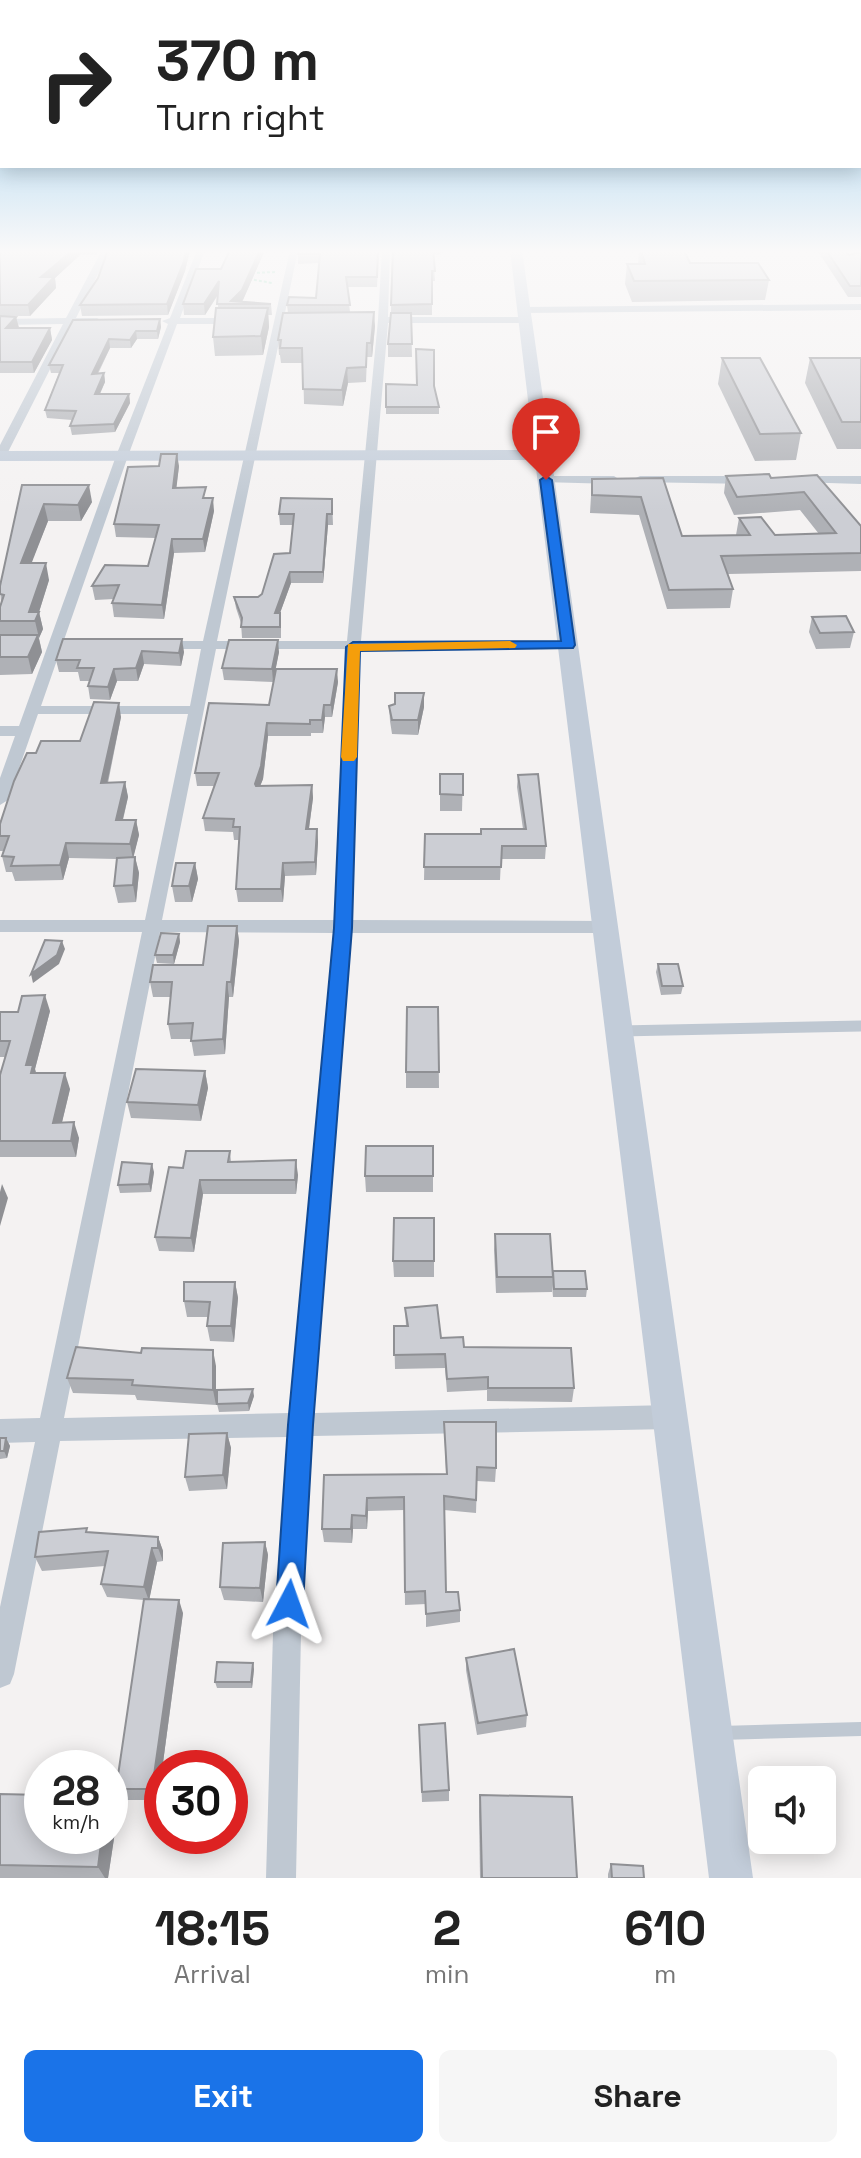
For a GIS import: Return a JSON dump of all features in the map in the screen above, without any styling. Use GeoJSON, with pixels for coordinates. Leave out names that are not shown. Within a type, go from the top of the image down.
{"type":"FeatureCollection","features":[{"type":"Feature","properties":{"kind":"street"},"geometry":{"type":"LineString","coordinates":[[60,338],[0,456],[369,455],[767,480]]}},
{"type":"Feature","properties":{"kind":"street"},"geometry":{"type":"LineString","coordinates":[[0,800],[122,456],[168,338]]}},
{"type":"Feature","properties":{"kind":"street"},"geometry":{"type":"LineString","coordinates":[[0,1674],[248,455],[281,338]]}},
{"type":"Feature","properties":{"kind":"street"},"geometry":{"type":"LineString","coordinates":[[281,1878],[287,1633],[301,1425],[343,928],[353,647],[381,338]]}},
{"type":"Feature","properties":{"kind":"street"},"geometry":{"type":"LineString","coordinates":[[527,338],[731,1878]]}},
{"type":"Feature","properties":{"kind":"street"},"geometry":{"type":"LineString","coordinates":[[782,480],[861,480]]}},
{"type":"Feature","properties":{"kind":"street"},"geometry":{"type":"LineString","coordinates":[[148,645],[568,645]]}},
{"type":"Feature","properties":{"kind":"street"},"geometry":{"type":"LineString","coordinates":[[30,710],[197,710]]}},
{"type":"Feature","properties":{"kind":"street"},"geometry":{"type":"LineString","coordinates":[[0,731],[23,731]]}},
{"type":"Feature","properties":{"kind":"street"},"geometry":{"type":"LineString","coordinates":[[0,926],[605,927]]}},
{"type":"Feature","properties":{"kind":"street"},"geometry":{"type":"LineString","coordinates":[[0,1431],[670,1417]]}},
{"type":"Feature","properties":{"kind":"lane"},"geometry":{"type":"LineString","coordinates":[[619,1031],[861,1026]]}},
{"type":"Feature","properties":{"kind":"lane"},"geometry":{"type":"LineString","coordinates":[[712,1733],[861,1729]]}},
{"type":"Feature","properties":{"kind":"building"},"geometry":{"type":"Polygon","coordinates":[[[0,338],[45,338],[32,362],[0,362],[0,338]]]}},
{"type":"Feature","properties":{"kind":"building"},"geometry":{"type":"Polygon","coordinates":[[[64,338],[132,338],[109,339],[92,374],[104,373],[95,394],[129,394],[114,424],[70,426],[76,411],[45,410],[63,365],[49,365],[64,338]]]}},
{"type":"Feature","properties":{"kind":"building"},"geometry":{"type":"Polygon","coordinates":[[[372,338],[371,343],[367,343],[366,367],[347,368],[342,390],[303,389],[302,348],[280,348],[281,340],[278,340],[372,338]]]}},
{"type":"Feature","properties":{"kind":"building"},"geometry":{"type":"Polygon","coordinates":[[[389,338],[412,338],[412,344],[388,344],[389,338]]]}},
{"type":"Feature","properties":{"kind":"building"},"geometry":{"type":"Polygon","coordinates":[[[416,349],[434,350],[434,386],[439,407],[386,407],[386,384],[417,385],[416,349]]]}},
{"type":"Feature","properties":{"kind":"building"},"geometry":{"type":"Polygon","coordinates":[[[722,358],[760,358],[801,433],[760,434],[722,358]]]}},
{"type":"Feature","properties":{"kind":"building"},"geometry":{"type":"Polygon","coordinates":[[[810,358],[861,358],[861,422],[842,422],[810,358]]]}},
{"type":"Feature","properties":{"kind":"building"},"geometry":{"type":"Polygon","coordinates":[[[161,454],[177,454],[173,488],[206,487],[203,498],[213,498],[203,539],[172,539],[162,605],[112,603],[119,585],[92,586],[105,565],[148,566],[159,525],[114,524],[128,467],[159,466],[161,454]]]}},
{"type":"Feature","properties":{"kind":"building"},"geometry":{"type":"Polygon","coordinates":[[[769,474],[771,478],[817,475],[861,526],[861,553],[721,556],[733,589],[669,590],[641,497],[592,495],[592,479],[663,478],[682,536],[750,535],[739,518],[761,517],[775,535],[836,533],[804,492],[737,497],[726,476],[769,474]]]}},
{"type":"Feature","properties":{"kind":"building"},"geometry":{"type":"Polygon","coordinates":[[[22,485],[89,485],[78,505],[44,504],[21,563],[46,563],[29,612],[39,612],[35,621],[0,621],[4,595],[0,594],[0,586],[22,485]]]}},
{"type":"Feature","properties":{"kind":"building"},"geometry":{"type":"Polygon","coordinates":[[[281,498],[332,499],[332,514],[327,514],[323,572],[290,572],[275,613],[280,613],[280,627],[241,627],[242,618],[234,597],[258,597],[262,594],[274,554],[290,553],[294,514],[279,514],[281,498]]]}},
{"type":"Feature","properties":{"kind":"building"},"geometry":{"type":"Polygon","coordinates":[[[846,616],[854,632],[820,633],[812,617],[846,616]]]}},
{"type":"Feature","properties":{"kind":"building"},"geometry":{"type":"Polygon","coordinates":[[[0,635],[38,635],[28,657],[0,657],[0,635]]]}},
{"type":"Feature","properties":{"kind":"building"},"geometry":{"type":"Polygon","coordinates":[[[63,639],[182,639],[179,653],[142,651],[136,668],[114,669],[108,687],[88,686],[94,668],[77,668],[80,660],[56,660],[63,639]]]}},
{"type":"Feature","properties":{"kind":"building"},"geometry":{"type":"Polygon","coordinates":[[[229,640],[278,640],[272,669],[222,668],[229,640]]]}},
{"type":"Feature","properties":{"kind":"building"},"geometry":{"type":"Polygon","coordinates":[[[276,669],[337,669],[331,705],[324,705],[322,720],[310,720],[310,724],[267,723],[261,766],[255,784],[312,785],[306,829],[317,829],[315,862],[283,863],[281,889],[236,889],[240,827],[233,827],[234,819],[203,818],[219,773],[195,773],[209,703],[269,705],[276,669]]]}},
{"type":"Feature","properties":{"kind":"building"},"geometry":{"type":"Polygon","coordinates":[[[395,693],[424,693],[418,720],[392,720],[389,706],[395,704],[395,693]]]}},
{"type":"Feature","properties":{"kind":"building"},"geometry":{"type":"Polygon","coordinates":[[[94,702],[119,703],[101,783],[125,782],[116,820],[136,820],[130,844],[66,843],[60,865],[11,866],[14,857],[2,856],[9,836],[0,836],[0,824],[27,753],[36,753],[41,741],[80,741],[94,702]]]}},
{"type":"Feature","properties":{"kind":"building"},"geometry":{"type":"Polygon","coordinates":[[[440,774],[463,774],[463,795],[440,794],[440,774]]]}},
{"type":"Feature","properties":{"kind":"building"},"geometry":{"type":"Polygon","coordinates":[[[538,774],[546,846],[502,846],[501,867],[424,867],[425,834],[481,834],[481,829],[526,829],[518,775],[538,774]]]}},
{"type":"Feature","properties":{"kind":"building"},"geometry":{"type":"Polygon","coordinates":[[[135,857],[133,885],[114,886],[117,858],[135,857]]]}},
{"type":"Feature","properties":{"kind":"building"},"geometry":{"type":"Polygon","coordinates":[[[176,863],[195,863],[189,886],[172,886],[176,863]]]}},
{"type":"Feature","properties":{"kind":"building"},"geometry":{"type":"Polygon","coordinates":[[[208,926],[237,926],[231,982],[227,982],[223,1039],[191,1041],[193,1023],[168,1024],[172,982],[150,982],[153,965],[203,965],[208,926]]]}},
{"type":"Feature","properties":{"kind":"building"},"geometry":{"type":"Polygon","coordinates":[[[161,933],[179,934],[173,955],[155,955],[161,933]]]}},
{"type":"Feature","properties":{"kind":"building"},"geometry":{"type":"Polygon","coordinates":[[[45,940],[62,941],[57,955],[31,974],[45,940]]]}},
{"type":"Feature","properties":{"kind":"building"},"geometry":{"type":"Polygon","coordinates":[[[658,964],[678,964],[683,986],[662,986],[658,964]]]}},
{"type":"Feature","properties":{"kind":"building"},"geometry":{"type":"Polygon","coordinates":[[[45,995],[26,1065],[33,1065],[31,1073],[65,1073],[53,1123],[74,1122],[71,1141],[0,1141],[0,1075],[10,1041],[0,1041],[0,1012],[18,1012],[22,996],[45,995]]]}},
{"type":"Feature","properties":{"kind":"building"},"geometry":{"type":"Polygon","coordinates":[[[407,1007],[438,1007],[439,1072],[406,1072],[407,1007]]]}},
{"type":"Feature","properties":{"kind":"building"},"geometry":{"type":"Polygon","coordinates":[[[136,1069],[205,1071],[198,1105],[127,1102],[136,1069]]]}},
{"type":"Feature","properties":{"kind":"building"},"geometry":{"type":"Polygon","coordinates":[[[366,1146],[433,1146],[433,1176],[365,1176],[366,1146]]]}},
{"type":"Feature","properties":{"kind":"building"},"geometry":{"type":"Polygon","coordinates":[[[186,1151],[230,1151],[228,1162],[296,1160],[295,1180],[200,1180],[191,1238],[155,1237],[169,1167],[183,1168],[186,1151]]]}},
{"type":"Feature","properties":{"kind":"building"},"geometry":{"type":"Polygon","coordinates":[[[122,1162],[152,1164],[149,1184],[118,1185],[122,1162]]]}},
{"type":"Feature","properties":{"kind":"building"},"geometry":{"type":"Polygon","coordinates":[[[394,1218],[434,1218],[434,1261],[393,1261],[394,1218]]]}},
{"type":"Feature","properties":{"kind":"building"},"geometry":{"type":"Polygon","coordinates":[[[495,1234],[550,1234],[553,1277],[497,1277],[495,1234]]]}},
{"type":"Feature","properties":{"kind":"building"},"geometry":{"type":"Polygon","coordinates":[[[553,1271],[585,1271],[587,1289],[554,1289],[553,1271]]]}},
{"type":"Feature","properties":{"kind":"building"},"geometry":{"type":"Polygon","coordinates":[[[184,1282],[235,1282],[231,1326],[207,1326],[210,1302],[184,1301],[184,1282]]]}},
{"type":"Feature","properties":{"kind":"building"},"geometry":{"type":"Polygon","coordinates":[[[437,1305],[441,1338],[463,1337],[464,1347],[571,1348],[574,1388],[488,1388],[488,1377],[447,1379],[445,1354],[394,1355],[394,1326],[408,1326],[405,1308],[437,1305]]]}},
{"type":"Feature","properties":{"kind":"building"},"geometry":{"type":"Polygon","coordinates":[[[76,1347],[141,1353],[142,1348],[213,1350],[213,1390],[132,1385],[133,1380],[67,1378],[76,1347]]]}},
{"type":"Feature","properties":{"kind":"building"},"geometry":{"type":"Polygon","coordinates":[[[253,1389],[248,1403],[217,1404],[217,1390],[253,1389]]]}},
{"type":"Feature","properties":{"kind":"building"},"geometry":{"type":"Polygon","coordinates":[[[444,1422],[496,1422],[496,1468],[477,1467],[476,1500],[444,1496],[446,1592],[458,1592],[460,1610],[426,1614],[425,1591],[405,1592],[404,1497],[367,1498],[366,1516],[352,1515],[351,1529],[322,1529],[324,1475],[447,1474],[444,1422]]]}},
{"type":"Feature","properties":{"kind":"building"},"geometry":{"type":"Polygon","coordinates":[[[227,1433],[223,1475],[185,1477],[189,1434],[227,1433]]]}},
{"type":"Feature","properties":{"kind":"building"},"geometry":{"type":"Polygon","coordinates":[[[0,1438],[6,1438],[4,1451],[0,1451],[0,1438]]]}},
{"type":"Feature","properties":{"kind":"building"},"geometry":{"type":"Polygon","coordinates":[[[87,1528],[86,1532],[158,1537],[158,1548],[152,1548],[144,1587],[101,1584],[108,1551],[35,1557],[39,1532],[87,1528]]]}},
{"type":"Feature","properties":{"kind":"building"},"geometry":{"type":"Polygon","coordinates":[[[265,1542],[260,1588],[220,1587],[223,1543],[265,1542]]]}},
{"type":"Feature","properties":{"kind":"building"},"geometry":{"type":"Polygon","coordinates":[[[144,1599],[179,1600],[158,1750],[144,1750],[144,1789],[128,1789],[128,1750],[122,1750],[144,1599]]]}},
{"type":"Feature","properties":{"kind":"building"},"geometry":{"type":"Polygon","coordinates":[[[514,1649],[527,1715],[478,1723],[466,1658],[514,1649]]]}},
{"type":"Feature","properties":{"kind":"building"},"geometry":{"type":"Polygon","coordinates":[[[217,1662],[253,1663],[251,1682],[215,1682],[217,1662]]]}},
{"type":"Feature","properties":{"kind":"building"},"geometry":{"type":"Polygon","coordinates":[[[445,1723],[449,1790],[422,1792],[419,1725],[445,1723]]]}},
{"type":"Feature","properties":{"kind":"building"},"geometry":{"type":"Polygon","coordinates":[[[0,1794],[24,1795],[24,1854],[100,1854],[98,1867],[0,1865],[0,1794]]]}},
{"type":"Feature","properties":{"kind":"building"},"geometry":{"type":"Polygon","coordinates":[[[480,1795],[572,1797],[577,1878],[482,1878],[480,1795]]]}},
{"type":"Feature","properties":{"kind":"building"},"geometry":{"type":"Polygon","coordinates":[[[611,1864],[643,1866],[644,1878],[612,1878],[611,1864]]]}},
{"type":"Feature","properties":{"kind":"slow traffic"},"geometry":{"type":"LineString","coordinates":[[349,757],[353,647],[510,645]]}},
{"type":"Feature","properties":{"kind":"route"},"geometry":{"type":"LineString","coordinates":[[289,1604],[343,928],[353,647],[568,645],[546,480]]}}]}
